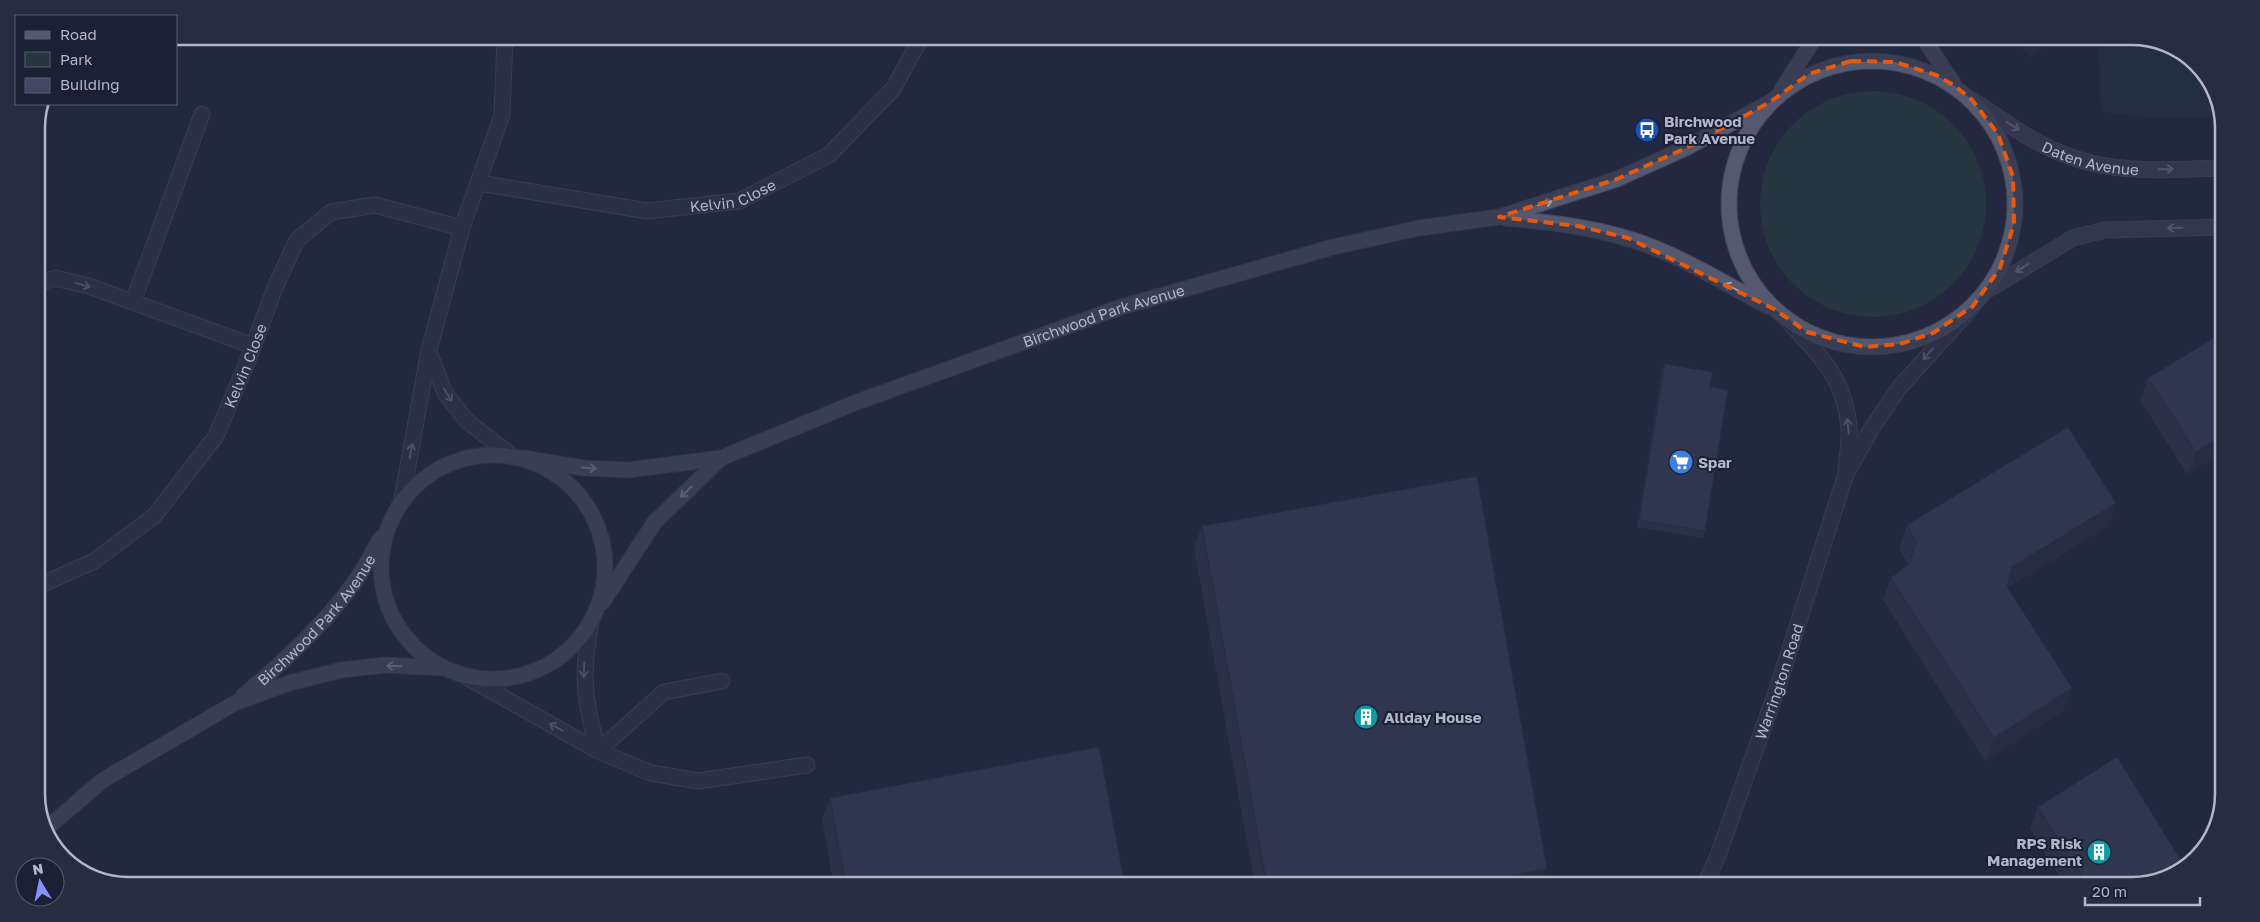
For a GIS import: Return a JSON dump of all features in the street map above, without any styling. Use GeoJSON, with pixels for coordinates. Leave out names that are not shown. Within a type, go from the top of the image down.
{"type":"FeatureCollection","features":[{"type":"Feature","properties":{"kind":"main road"},"geometry":{"type":"LineString","coordinates":[[1810,45],[1742,142],[1729,189],[1732,237],[1752,282],[1779,313],[1806,332],[1831,341],[1865,347],[1900,344],[1933,333],[1973,306],[1986,291],[2000,268],[2014,224],[2013,178],[1998,134],[1972,100],[1955,86],[1928,45]]}},
{"type":"Feature","properties":{"kind":"main road","name":"Birchwood Park Avenue"},"geometry":{"type":"LineString","coordinates":[[235,703],[289,656],[324,621],[355,582],[402,499],[424,477],[451,462],[481,455],[518,457],[584,468],[628,470],[721,458],[858,402],[1121,307],[1333,247],[1419,228],[1499,217],[1617,180],[1686,148],[1774,98],[1809,74],[1851,61],[1895,62],[1936,75],[1955,86]]}},
{"type":"Feature","properties":{"kind":"main road","name":"Birchwood Park Avenue"},"geometry":{"type":"LineString","coordinates":[[1499,217],[1578,226],[1628,238],[1676,258],[1779,313]]}},
{"type":"Feature","properties":{"kind":"main road"},"geometry":{"type":"LineString","coordinates":[[518,457],[558,474],[585,502],[597,527],[601,536],[605,574],[594,617]]}},
{"type":"Feature","properties":{"kind":"main road","name":"Birchwood Park Avenue"},"geometry":{"type":"LineString","coordinates":[[51,825],[103,780],[235,703],[289,683],[341,670],[386,666],[442,668],[466,676],[502,679],[538,670],[568,651],[594,617],[654,523],[721,458]]}},
{"type":"Feature","properties":{"kind":"main road"},"geometry":{"type":"LineString","coordinates":[[386,528],[380,560],[383,593],[392,616],[395,623],[416,649],[442,668]]}},
{"type":"Feature","properties":{"kind":"street"},"geometry":{"type":"LineString","coordinates":[[402,499],[429,350],[462,228],[502,115],[505,45]]}},
{"type":"Feature","properties":{"kind":"street","name":"Kelvin Close"},"geometry":{"type":"LineString","coordinates":[[479,183],[647,212],[739,201],[829,155],[893,88],[917,45]]}},
{"type":"Feature","properties":{"kind":"street","name":"Daten Avenue"},"geometry":{"type":"LineString","coordinates":[[1972,100],[2033,140],[2072,158],[2109,166],[2145,169],[2215,168]]}},
{"type":"Feature","properties":{"kind":"street"},"geometry":{"type":"LineString","coordinates":[[133,302],[202,114]]}},
{"type":"Feature","properties":{"kind":"street","name":"Kelvin Close"},"geometry":{"type":"LineString","coordinates":[[45,582],[94,561],[154,516],[216,436],[276,285],[297,240],[331,212],[375,205],[462,228]]}},
{"type":"Feature","properties":{"kind":"street"},"geometry":{"type":"LineString","coordinates":[[1986,291],[2073,238],[2105,230],[2215,227]]}},
{"type":"Feature","properties":{"kind":"street"},"geometry":{"type":"LineString","coordinates":[[45,281],[55,278],[89,286],[253,346]]}},
{"type":"Feature","properties":{"kind":"street","name":"Warrington Road"},"geometry":{"type":"LineString","coordinates":[[1708,877],[1717,858],[1776,692],[1846,474],[1899,388],[1973,306]]}},
{"type":"Feature","properties":{"kind":"street","name":"Warrington Road"},"geometry":{"type":"LineString","coordinates":[[1779,313],[1822,357],[1844,396],[1849,430],[1846,474]]}},
{"type":"Feature","properties":{"kind":"street"},"geometry":{"type":"LineString","coordinates":[[429,350],[445,392],[467,421],[518,457]]}},
{"type":"Feature","properties":{"kind":"street"},"geometry":{"type":"LineString","coordinates":[[594,617],[585,654],[584,687],[598,751]]}},
{"type":"Feature","properties":{"kind":"street"},"geometry":{"type":"LineString","coordinates":[[466,676],[598,751],[651,773],[698,781],[807,765]]}},
{"type":"Feature","properties":{"kind":"street"},"geometry":{"type":"LineString","coordinates":[[598,751],[664,692],[722,681]]}},
{"type":"Feature","properties":{"kind":"highlighted area"},"geometry":{"type":"Polygon","coordinates":[[[1851,61],[1895,62],[1936,75],[1955,86],[1972,100],[1998,134],[2013,177],[2014,224],[2000,268],[1973,306],[1933,333],[1900,344],[1865,347],[1807,332],[1774,309],[1628,238],[1578,226],[1499,217],[1617,179],[1686,148],[1770,102],[1809,74],[1851,61]]]}},
{"type":"Feature","properties":{"kind":"green space"},"geometry":{"type":"Polygon","coordinates":[[[2019,45],[2045,45],[2031,57],[2019,45]]]}},
{"type":"Feature","properties":{"kind":"green space"},"geometry":{"type":"Polygon","coordinates":[[[2098,45],[2132,45],[2159,49],[2191,69],[2211,101],[2214,117],[2146,118],[2101,111],[2098,45]]]}},
{"type":"Feature","properties":{"kind":"green space"},"geometry":{"type":"Polygon","coordinates":[[[1862,91],[1884,91],[1916,99],[1926,104],[1945,116],[1961,132],[1978,161],[1984,182],[1986,204],[1984,226],[1978,247],[1961,276],[1945,292],[1916,309],[1884,317],[1862,317],[1830,309],[1820,304],[1801,292],[1785,276],[1768,247],[1760,215],[1760,193],[1768,161],[1773,151],[1785,132],[1801,116],[1830,99],[1862,91]]]}},
{"type":"Feature","properties":{"kind":"building"},"geometry":{"type":"Polygon","coordinates":[[[2215,337],[2215,440],[2196,452],[2148,378],[2215,337]]]}},
{"type":"Feature","properties":{"kind":"building","name":"Spar"},"geometry":{"type":"Polygon","coordinates":[[[1665,364],[1713,372],[1710,387],[1728,390],[1705,531],[1639,520],[1665,364]]]}},
{"type":"Feature","properties":{"kind":"building"},"geometry":{"type":"Polygon","coordinates":[[[2068,427],[2116,503],[2012,567],[2007,587],[2072,688],[1994,738],[1891,578],[1909,564],[1916,542],[1907,525],[2068,427]]]}},
{"type":"Feature","properties":{"kind":"building","name":"Allday House"},"geometry":{"type":"Polygon","coordinates":[[[1477,476],[1547,869],[1504,877],[1265,877],[1202,526],[1477,476]]]}},
{"type":"Feature","properties":{"kind":"building"},"geometry":{"type":"Polygon","coordinates":[[[1099,747],[1123,877],[844,877],[830,798],[1099,747]]]}},
{"type":"Feature","properties":{"kind":"building","name":"RPS Risk Management"},"geometry":{"type":"Polygon","coordinates":[[[2117,757],[2181,861],[2159,873],[2143,876],[2082,877],[2038,807],[2117,757]]]}},
{"type":"Feature","properties":{"kind":"place","name":"Birchwood Park Avenue"},"geometry":{"type":"Point","coordinates":[1647,130]}},
{"type":"Feature","properties":{"kind":"place","name":"Spar"},"geometry":{"type":"Point","coordinates":[1681,462]}},
{"type":"Feature","properties":{"kind":"place","name":"Allday House"},"geometry":{"type":"Point","coordinates":[1366,717]}},
{"type":"Feature","properties":{"kind":"place","name":"RPS Risk Management"},"geometry":{"type":"Point","coordinates":[2099,852]}}]}
